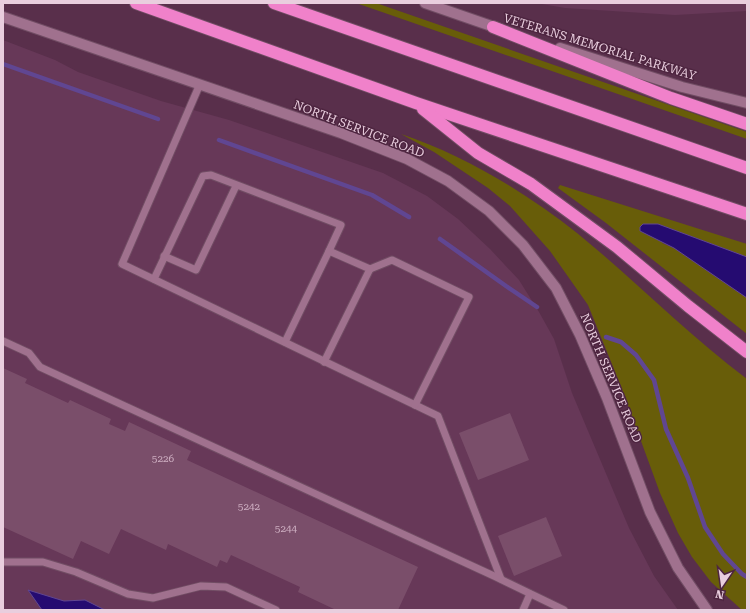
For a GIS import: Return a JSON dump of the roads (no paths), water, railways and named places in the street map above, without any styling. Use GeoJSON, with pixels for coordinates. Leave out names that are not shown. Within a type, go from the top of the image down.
{"type":"FeatureCollection","features":[{"type":"Feature","properties":{"kind":"highway"},"geometry":{"type":"LineString","coordinates":[[136,3],[416,104],[747,214]]}},
{"type":"Feature","properties":{"kind":"highway"},"geometry":{"type":"LineString","coordinates":[[274,3],[747,168]]}},
{"type":"Feature","properties":{"kind":"highway"},"geometry":{"type":"LineString","coordinates":[[493,27],[671,98],[747,124]]}},
{"type":"Feature","properties":{"kind":"highway"},"geometry":{"type":"LineString","coordinates":[[416,104],[478,153],[531,184],[617,247],[688,306],[747,352]]}},
{"type":"Feature","properties":{"kind":"street","name":"VETERANS MEMORIAL PARKWAY"},"geometry":{"type":"LineString","coordinates":[[425,3],[493,27],[682,87],[747,103]]}},
{"type":"Feature","properties":{"kind":"street","name":"NORTH SERVICE ROAD"},"geometry":{"type":"LineString","coordinates":[[3,17],[342,133],[407,159],[448,181],[489,211],[523,245],[556,288],[580,334],[607,398],[650,512],[678,568],[707,610]]}},
{"type":"Feature","properties":{"kind":"lane"},"geometry":{"type":"LineString","coordinates":[[200,84],[122,264],[438,416],[501,579]]}},
{"type":"Feature","properties":{"kind":"lane"},"geometry":{"type":"LineString","coordinates":[[154,279],[203,176],[211,175],[236,186],[341,225],[285,342]]}},
{"type":"Feature","properties":{"kind":"lane"},"geometry":{"type":"LineString","coordinates":[[164,256],[196,270],[236,186]]}},
{"type":"Feature","properties":{"kind":"lane"},"geometry":{"type":"LineString","coordinates":[[329,251],[370,268],[392,260],[469,297],[415,406]]}},
{"type":"Feature","properties":{"kind":"lane"},"geometry":{"type":"LineString","coordinates":[[324,362],[370,268]]}},
{"type":"Feature","properties":{"kind":"lane"},"geometry":{"type":"LineString","coordinates":[[3,341],[29,353],[40,367],[501,579],[564,610]]}},
{"type":"Feature","properties":{"kind":"lane"},"geometry":{"type":"LineString","coordinates":[[3,562],[43,562],[76,572],[128,594],[153,598],[201,586],[226,587],[276,610]]}},
{"type":"Feature","properties":{"kind":"lane"},"geometry":{"type":"LineString","coordinates":[[523,610],[530,594]]}},
{"type":"Feature","properties":{"kind":"waterway"},"geometry":{"type":"LineString","coordinates":[[3,64],[158,119]]}},
{"type":"Feature","properties":{"kind":"waterway"},"geometry":{"type":"LineString","coordinates":[[219,140],[372,195],[409,217]]}},
{"type":"Feature","properties":{"kind":"waterway"},"geometry":{"type":"LineString","coordinates":[[440,239],[537,307]]}},
{"type":"Feature","properties":{"kind":"waterway"},"geometry":{"type":"LineString","coordinates":[[606,337],[621,342],[636,355],[654,380],[666,429],[688,478],[705,527],[723,554],[742,574],[747,577]]}}]}
